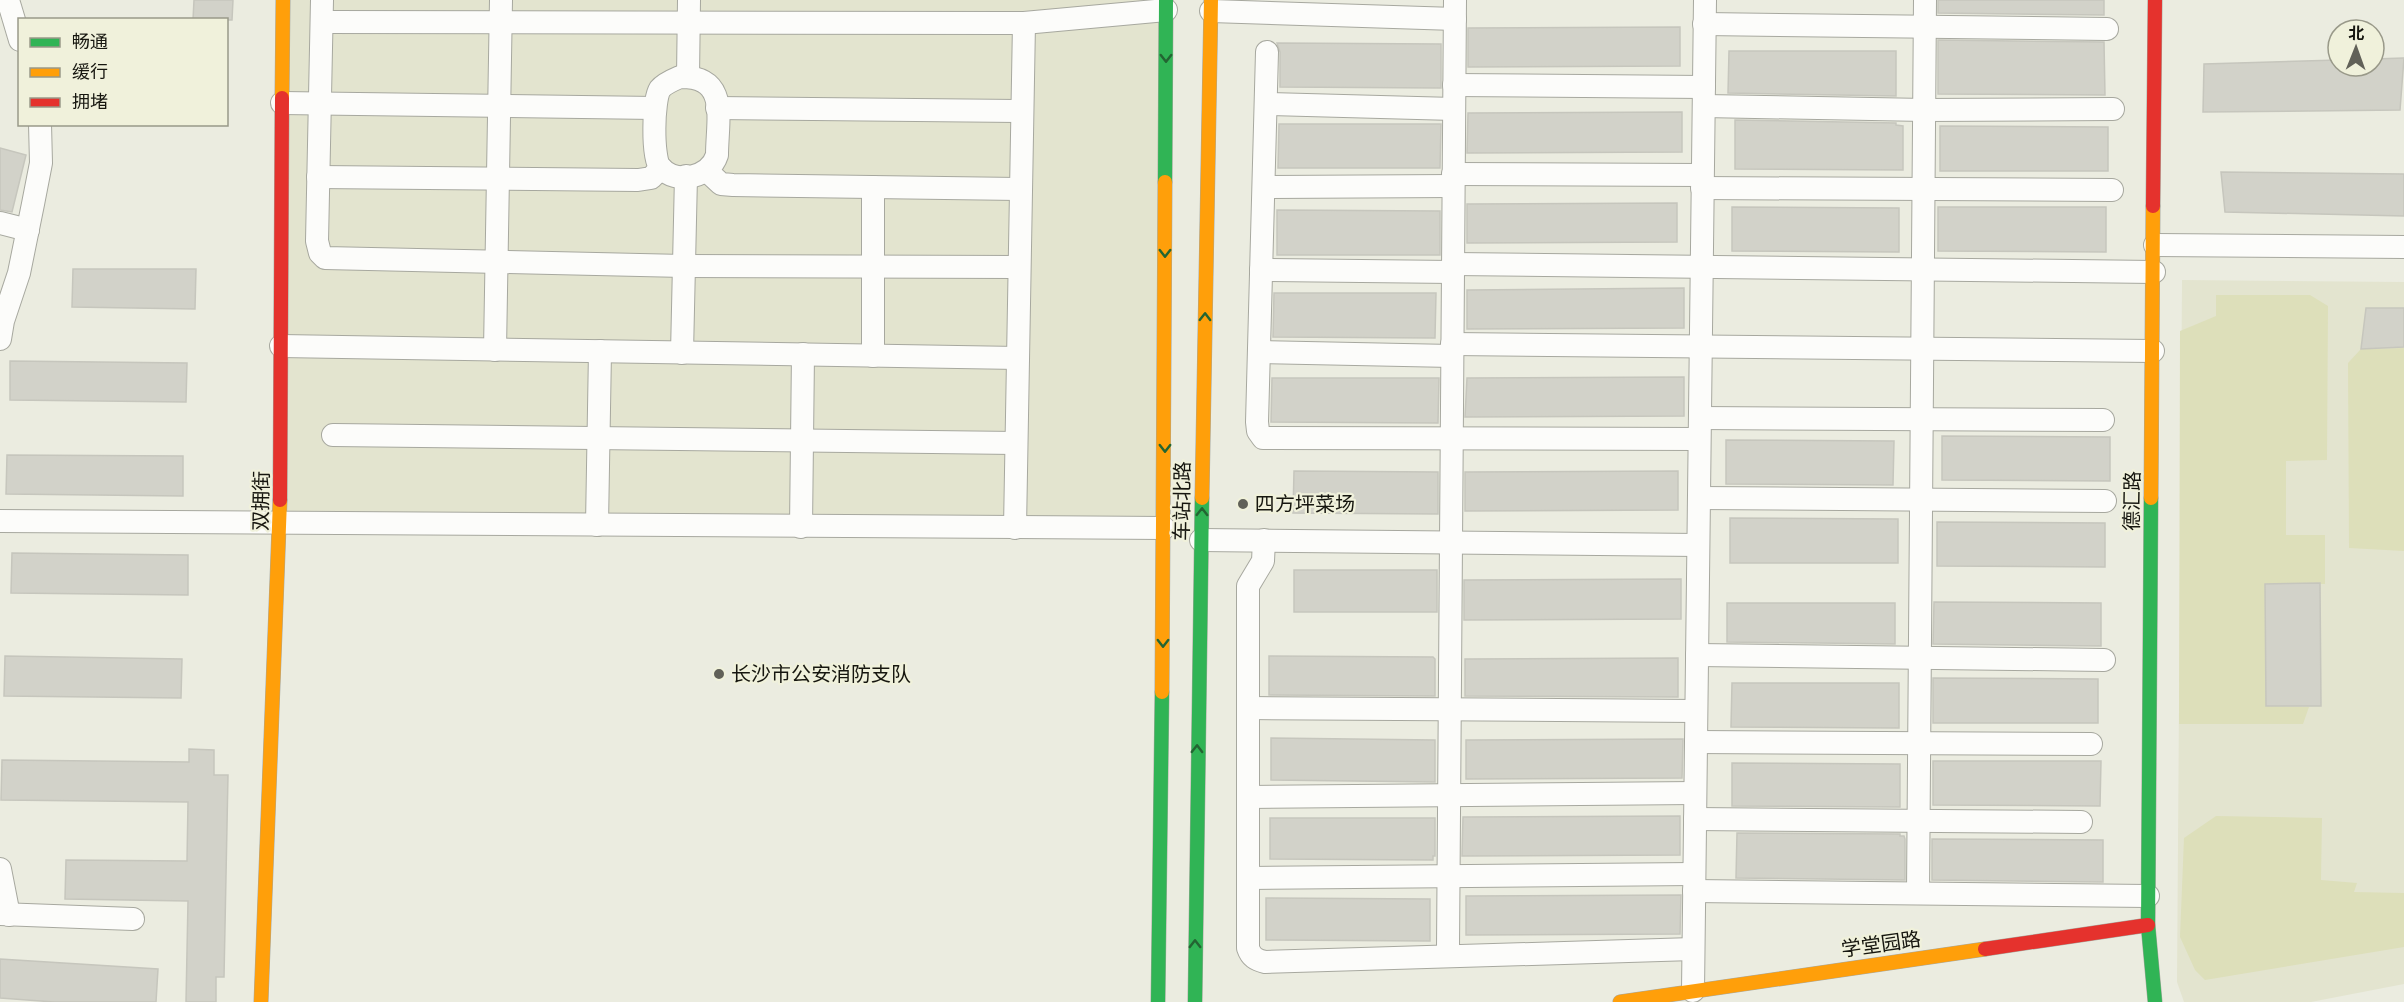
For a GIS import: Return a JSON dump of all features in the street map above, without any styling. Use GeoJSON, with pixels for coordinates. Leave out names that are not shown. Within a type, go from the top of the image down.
{"type":"FeatureCollection","features":[{"type":"Feature","properties":{"kind":"street"},"geometry":{"type":"LineString","coordinates":[[8,0],[18,33]]}},
{"type":"Feature","properties":{"kind":"street","name":"双拥街"},"geometry":{"type":"LineString","coordinates":[[261,1002],[280,524],[283,0]]}},
{"type":"Feature","properties":{"kind":"street"},"geometry":{"type":"LineString","coordinates":[[495,350],[501,0]]}},
{"type":"Feature","properties":{"kind":"street"},"geometry":{"type":"LineString","coordinates":[[688,77],[689,0]]}},
{"type":"Feature","properties":{"kind":"street"},"geometry":{"type":"LineString","coordinates":[[1693,991],[1704,0]]}},
{"type":"Feature","properties":{"kind":"street"},"geometry":{"type":"LineString","coordinates":[[1918,894],[1925,0]]}},
{"type":"Feature","properties":{"kind":"street","name":"德汇路"},"geometry":{"type":"LineString","coordinates":[[2155,0],[2155,245],[2148,896],[2148,925],[2155,1002]]}},
{"type":"Feature","properties":{"kind":"street"},"geometry":{"type":"LineString","coordinates":[[1019,267],[684,266],[325,258],[320,253],[317,241],[322,11],[501,23],[1024,23],[1166,5]]}},
{"type":"Feature","properties":{"kind":"street","name":"车站北路"},"geometry":{"type":"LineString","coordinates":[[1158,1002],[1164,528],[1166,5]]}},
{"type":"Feature","properties":{"kind":"street"},"geometry":{"type":"LineString","coordinates":[[1211,5],[1455,10],[1448,948]]}},
{"type":"Feature","properties":{"kind":"street","name":"车站北路"},"geometry":{"type":"LineString","coordinates":[[1195,1002],[1196,825],[1211,5]]}},
{"type":"Feature","properties":{"kind":"street"},"geometry":{"type":"LineString","coordinates":[[1015,528],[1024,23]]}},
{"type":"Feature","properties":{"kind":"street"},"geometry":{"type":"LineString","coordinates":[[1704,24],[2107,29]]}},
{"type":"Feature","properties":{"kind":"street"},"geometry":{"type":"LineString","coordinates":[[1267,52],[1257,422],[1258,431],[1263,438],[1452,440],[1922,419],[2103,420]]}},
{"type":"Feature","properties":{"kind":"street"},"geometry":{"type":"LineString","coordinates":[[696,174],[714,163],[717,155],[716,93],[711,85],[701,79],[688,77],[673,80],[661,89],[655,108],[657,160],[661,168],[670,173],[696,174],[721,184],[733,185],[1021,189]]}},
{"type":"Feature","properties":{"kind":"street"},"geometry":{"type":"LineString","coordinates":[[1454,85],[1704,96],[1925,110],[2113,109]]}},
{"type":"Feature","properties":{"kind":"street"},"geometry":{"type":"LineString","coordinates":[[282,103],[655,108]]}},
{"type":"Feature","properties":{"kind":"street"},"geometry":{"type":"LineString","coordinates":[[1266,104],[1454,109]]}},
{"type":"Feature","properties":{"kind":"street"},"geometry":{"type":"LineString","coordinates":[[717,108],[1022,111]]}},
{"type":"Feature","properties":{"kind":"street"},"geometry":{"type":"LineString","coordinates":[[0,339],[28,230],[41,163],[40,126]]}},
{"type":"Feature","properties":{"kind":"street"},"geometry":{"type":"LineString","coordinates":[[318,177],[638,180],[651,178],[661,168]]}},
{"type":"Feature","properties":{"kind":"street"},"geometry":{"type":"LineString","coordinates":[[682,352],[684,266],[696,174]]}},
{"type":"Feature","properties":{"kind":"street"},"geometry":{"type":"LineString","coordinates":[[1264,187],[1453,180],[1702,181],[1924,188],[2112,190]]}},
{"type":"Feature","properties":{"kind":"street"},"geometry":{"type":"LineString","coordinates":[[873,187],[873,356]]}},
{"type":"Feature","properties":{"kind":"street"},"geometry":{"type":"LineString","coordinates":[[0,223],[28,230]]}},
{"type":"Feature","properties":{"kind":"street"},"geometry":{"type":"LineString","coordinates":[[2155,245],[2404,247]]}},
{"type":"Feature","properties":{"kind":"street"},"geometry":{"type":"LineString","coordinates":[[1261,270],[1701,265],[2154,272]]}},
{"type":"Feature","properties":{"kind":"street"},"geometry":{"type":"LineString","coordinates":[[281,346],[1018,358]]}},
{"type":"Feature","properties":{"kind":"street"},"geometry":{"type":"LineString","coordinates":[[1259,352],[1700,346],[2153,351]]}},
{"type":"Feature","properties":{"kind":"street"},"geometry":{"type":"LineString","coordinates":[[597,525],[600,351]]}},
{"type":"Feature","properties":{"kind":"street"},"geometry":{"type":"LineString","coordinates":[[801,527],[803,354]]}},
{"type":"Feature","properties":{"kind":"street"},"geometry":{"type":"LineString","coordinates":[[333,435],[1016,443]]}},
{"type":"Feature","properties":{"kind":"street"},"geometry":{"type":"LineString","coordinates":[[1698,498],[2105,501]]}},
{"type":"Feature","properties":{"kind":"street"},"geometry":{"type":"LineString","coordinates":[[0,521],[1164,528]]}},
{"type":"Feature","properties":{"kind":"street"},"geometry":{"type":"LineString","coordinates":[[1201,540],[1698,545]]}},
{"type":"Feature","properties":{"kind":"street"},"geometry":{"type":"LineString","coordinates":[[1264,540],[1263,561],[1248,586],[1248,948],[1250,955],[1256,960],[1265,962],[1693,949]]}},
{"type":"Feature","properties":{"kind":"street"},"geometry":{"type":"LineString","coordinates":[[1697,655],[2104,660]]}},
{"type":"Feature","properties":{"kind":"street"},"geometry":{"type":"LineString","coordinates":[[1249,708],[1696,711]]}},
{"type":"Feature","properties":{"kind":"street"},"geometry":{"type":"LineString","coordinates":[[1696,742],[2091,744]]}},
{"type":"Feature","properties":{"kind":"street"},"geometry":{"type":"LineString","coordinates":[[1249,797],[1695,793]]}},
{"type":"Feature","properties":{"kind":"street"},"geometry":{"type":"LineString","coordinates":[[1695,819],[2081,822]]}},
{"type":"Feature","properties":{"kind":"street"},"geometry":{"type":"LineString","coordinates":[[0,869],[4,915],[133,920]]}},
{"type":"Feature","properties":{"kind":"street"},"geometry":{"type":"LineString","coordinates":[[1249,878],[1449,876],[1694,883],[1918,894],[2148,896]]}},
{"type":"Feature","properties":{"kind":"street","name":"学堂园路"},"geometry":{"type":"LineString","coordinates":[[1620,1002],[2148,925]]}},
{"type":"Feature","properties":{"kind":"shaded area"},"geometry":{"type":"Polygon","coordinates":[[[283,0],[1168,0],[1164,528],[280,524],[283,0]]]}},
{"type":"Feature","properties":{"kind":"shaded area"},"geometry":{"type":"Polygon","coordinates":[[[2182,280],[2404,282],[2404,984],[2311,1002],[2184,1002],[2177,982],[2182,280]]]}},
{"type":"Feature","properties":{"kind":"green space"},"geometry":{"type":"Polygon","coordinates":[[[2216,295],[2310,295],[2328,306],[2327,460],[2286,461],[2286,535],[2325,535],[2325,584],[2265,584],[2266,706],[2309,707],[2303,724],[2179,724],[2180,331],[2216,316],[2216,295]]]}},
{"type":"Feature","properties":{"kind":"green space"},"geometry":{"type":"Polygon","coordinates":[[[2404,348],[2404,551],[2349,548],[2348,363],[2361,349],[2404,348]]]}},
{"type":"Feature","properties":{"kind":"green space"},"geometry":{"type":"Polygon","coordinates":[[[2216,816],[2322,818],[2321,880],[2357,883],[2354,892],[2404,893],[2404,947],[2205,980],[2195,970],[2180,937],[2184,838],[2216,816]]]}},
{"type":"Feature","properties":{"kind":"building"},"geometry":{"type":"Polygon","coordinates":[[[194,0],[233,0],[232,20],[193,18],[194,0]]]}},
{"type":"Feature","properties":{"kind":"building"},"geometry":{"type":"Polygon","coordinates":[[[1938,0],[2104,0],[2104,15],[1938,13],[1938,0]]]}},
{"type":"Feature","properties":{"kind":"building"},"geometry":{"type":"Polygon","coordinates":[[[1680,27],[1680,66],[1468,67],[1468,28],[1680,27]]]}},
{"type":"Feature","properties":{"kind":"building"},"geometry":{"type":"Polygon","coordinates":[[[1938,40],[2104,42],[2105,95],[1938,94],[1938,40]]]}},
{"type":"Feature","properties":{"kind":"building"},"geometry":{"type":"Polygon","coordinates":[[[1277,43],[1441,44],[1441,88],[1280,87],[1280,52],[1277,43]]]}},
{"type":"Feature","properties":{"kind":"building"},"geometry":{"type":"Polygon","coordinates":[[[1729,51],[1896,51],[1896,96],[1728,93],[1729,51]]]}},
{"type":"Feature","properties":{"kind":"building"},"geometry":{"type":"Polygon","coordinates":[[[2404,58],[2400,110],[2203,112],[2204,64],[2326,60],[2326,78],[2386,78],[2386,59],[2404,58]]]}},
{"type":"Feature","properties":{"kind":"building"},"geometry":{"type":"Polygon","coordinates":[[[1682,112],[1682,152],[1467,153],[1468,113],[1682,112]]]}},
{"type":"Feature","properties":{"kind":"building"},"geometry":{"type":"Polygon","coordinates":[[[1735,120],[1896,123],[1896,125],[1903,126],[1903,170],[1735,169],[1735,120]]]}},
{"type":"Feature","properties":{"kind":"building"},"geometry":{"type":"Polygon","coordinates":[[[1279,124],[1441,124],[1440,168],[1278,168],[1279,124]]]}},
{"type":"Feature","properties":{"kind":"building"},"geometry":{"type":"Polygon","coordinates":[[[1940,126],[2108,127],[2108,171],[1940,171],[1940,126]]]}},
{"type":"Feature","properties":{"kind":"building"},"geometry":{"type":"Polygon","coordinates":[[[0,148],[26,155],[12,212],[0,210],[0,148]]]}},
{"type":"Feature","properties":{"kind":"building"},"geometry":{"type":"Polygon","coordinates":[[[2221,172],[2404,174],[2404,216],[2225,212],[2221,172]]]}},
{"type":"Feature","properties":{"kind":"building"},"geometry":{"type":"Polygon","coordinates":[[[1677,203],[1677,242],[1467,243],[1467,204],[1677,203]]]}},
{"type":"Feature","properties":{"kind":"building"},"geometry":{"type":"Polygon","coordinates":[[[1732,207],[1899,208],[1899,252],[1732,251],[1732,207]]]}},
{"type":"Feature","properties":{"kind":"building"},"geometry":{"type":"Polygon","coordinates":[[[1938,207],[2106,207],[2106,252],[1938,251],[1938,207]]]}},
{"type":"Feature","properties":{"kind":"building"},"geometry":{"type":"Polygon","coordinates":[[[1277,210],[1440,211],[1440,255],[1277,255],[1277,210]]]}},
{"type":"Feature","properties":{"kind":"building"},"geometry":{"type":"Polygon","coordinates":[[[73,269],[196,269],[195,309],[72,307],[73,269]]]}},
{"type":"Feature","properties":{"kind":"building"},"geometry":{"type":"Polygon","coordinates":[[[1684,288],[1684,328],[1467,329],[1467,290],[1684,288]]]}},
{"type":"Feature","properties":{"kind":"building"},"geometry":{"type":"Polygon","coordinates":[[[1274,293],[1436,293],[1435,338],[1273,337],[1274,293]]]}},
{"type":"Feature","properties":{"kind":"building"},"geometry":{"type":"Polygon","coordinates":[[[2366,308],[2404,308],[2404,347],[2361,349],[2366,308]]]}},
{"type":"Feature","properties":{"kind":"building"},"geometry":{"type":"Polygon","coordinates":[[[10,361],[187,363],[186,402],[10,400],[10,361]]]}},
{"type":"Feature","properties":{"kind":"building"},"geometry":{"type":"Polygon","coordinates":[[[1684,377],[1684,416],[1465,417],[1467,378],[1684,377]]]}},
{"type":"Feature","properties":{"kind":"building"},"geometry":{"type":"Polygon","coordinates":[[[1272,378],[1439,378],[1438,423],[1271,422],[1272,378]]]}},
{"type":"Feature","properties":{"kind":"building"},"geometry":{"type":"Polygon","coordinates":[[[1942,436],[2110,437],[2110,481],[1942,480],[1942,436]]]}},
{"type":"Feature","properties":{"kind":"building"},"geometry":{"type":"Polygon","coordinates":[[[1726,440],[1894,441],[1893,485],[1726,484],[1726,440]]]}},
{"type":"Feature","properties":{"kind":"building"},"geometry":{"type":"Polygon","coordinates":[[[7,455],[183,456],[183,496],[6,494],[7,455]]]}},
{"type":"Feature","properties":{"kind":"building"},"geometry":{"type":"Polygon","coordinates":[[[1294,471],[1438,472],[1438,514],[1293,513],[1294,471]]]}},
{"type":"Feature","properties":{"kind":"building"},"geometry":{"type":"Polygon","coordinates":[[[1678,471],[1678,510],[1465,511],[1465,472],[1678,471]]]}},
{"type":"Feature","properties":{"kind":"building"},"geometry":{"type":"Polygon","coordinates":[[[1730,518],[1898,519],[1898,563],[1730,563],[1730,518]]]}},
{"type":"Feature","properties":{"kind":"building"},"geometry":{"type":"Polygon","coordinates":[[[1937,522],[2105,523],[2105,567],[1937,566],[1937,522]]]}},
{"type":"Feature","properties":{"kind":"building"},"geometry":{"type":"Polygon","coordinates":[[[12,553],[188,555],[188,595],[11,593],[12,553]]]}},
{"type":"Feature","properties":{"kind":"building"},"geometry":{"type":"Polygon","coordinates":[[[1294,570],[1437,570],[1437,612],[1294,612],[1294,570]]]}},
{"type":"Feature","properties":{"kind":"building"},"geometry":{"type":"Polygon","coordinates":[[[1681,579],[1681,619],[1464,620],[1464,580],[1681,579]]]}},
{"type":"Feature","properties":{"kind":"building"},"geometry":{"type":"Polygon","coordinates":[[[2320,583],[2321,706],[2266,706],[2265,584],[2320,583]]]}},
{"type":"Feature","properties":{"kind":"building"},"geometry":{"type":"Polygon","coordinates":[[[1934,602],[2101,603],[2101,646],[1933,644],[1934,602]]]}},
{"type":"Feature","properties":{"kind":"building"},"geometry":{"type":"Polygon","coordinates":[[[1727,603],[1895,603],[1895,644],[1727,642],[1727,603]]]}},
{"type":"Feature","properties":{"kind":"building"},"geometry":{"type":"Polygon","coordinates":[[[5,656],[182,659],[181,698],[4,696],[5,656]]]}},
{"type":"Feature","properties":{"kind":"building"},"geometry":{"type":"Polygon","coordinates":[[[1269,656],[1433,657],[1435,659],[1435,696],[1269,695],[1269,656]]]}},
{"type":"Feature","properties":{"kind":"building"},"geometry":{"type":"Polygon","coordinates":[[[1678,658],[1678,697],[1465,696],[1465,659],[1678,658]]]}},
{"type":"Feature","properties":{"kind":"building"},"geometry":{"type":"Polygon","coordinates":[[[1933,678],[2098,679],[2098,723],[1933,723],[1933,678]]]}},
{"type":"Feature","properties":{"kind":"building"},"geometry":{"type":"Polygon","coordinates":[[[1732,683],[1899,683],[1899,728],[1731,727],[1732,683]]]}},
{"type":"Feature","properties":{"kind":"building"},"geometry":{"type":"Polygon","coordinates":[[[1271,738],[1435,740],[1435,782],[1271,780],[1271,738]]]}},
{"type":"Feature","properties":{"kind":"building"},"geometry":{"type":"Polygon","coordinates":[[[1683,739],[1682,778],[1466,779],[1466,740],[1683,739]]]}},
{"type":"Feature","properties":{"kind":"building"},"geometry":{"type":"Polygon","coordinates":[[[189,749],[214,750],[214,775],[228,775],[224,977],[216,977],[216,1002],[186,1002],[188,901],[65,899],[66,860],[187,861],[188,802],[1,800],[2,760],[189,762],[189,749]]]}},
{"type":"Feature","properties":{"kind":"building"},"geometry":{"type":"Polygon","coordinates":[[[1933,761],[2101,761],[2100,806],[1933,805],[1933,761]]]}},
{"type":"Feature","properties":{"kind":"building"},"geometry":{"type":"Polygon","coordinates":[[[1732,763],[1900,764],[1900,807],[1732,806],[1732,763]]]}},
{"type":"Feature","properties":{"kind":"building"},"geometry":{"type":"Polygon","coordinates":[[[1680,816],[1680,855],[1462,856],[1463,817],[1680,816]]]}},
{"type":"Feature","properties":{"kind":"building"},"geometry":{"type":"Polygon","coordinates":[[[1270,818],[1435,818],[1435,856],[1433,860],[1270,859],[1270,818]]]}},
{"type":"Feature","properties":{"kind":"building"},"geometry":{"type":"Polygon","coordinates":[[[1737,833],[1900,834],[1905,839],[1905,880],[1736,878],[1737,833]]]}},
{"type":"Feature","properties":{"kind":"building"},"geometry":{"type":"Polygon","coordinates":[[[1932,839],[2103,840],[2103,882],[1932,880],[1932,839]]]}},
{"type":"Feature","properties":{"kind":"building"},"geometry":{"type":"Polygon","coordinates":[[[1681,895],[1680,934],[1466,935],[1466,896],[1681,895]]]}},
{"type":"Feature","properties":{"kind":"building"},"geometry":{"type":"Polygon","coordinates":[[[1266,898],[1430,899],[1430,941],[1266,940],[1266,898]]]}},
{"type":"Feature","properties":{"kind":"building"},"geometry":{"type":"Polygon","coordinates":[[[0,959],[158,969],[156,1002],[54,1002],[0,998],[0,959]]]}},
{"type":"Feature","properties":{"kind":"traffic: fast"},"geometry":{"type":"LineString","coordinates":[[1165,182],[1166,0]]}},
{"type":"Feature","properties":{"kind":"traffic: fast"},"geometry":{"type":"LineString","coordinates":[[1195,1002],[1202,498]]}},
{"type":"Feature","properties":{"kind":"traffic: fast"},"geometry":{"type":"LineString","coordinates":[[2151,498],[2148,925],[2155,1002]]}},
{"type":"Feature","properties":{"kind":"traffic: fast"},"geometry":{"type":"LineString","coordinates":[[1158,1002],[1162,692]]}},
{"type":"Feature","properties":{"kind":"traffic: slow"},"geometry":{"type":"LineString","coordinates":[[282,98],[283,0]]}},
{"type":"Feature","properties":{"kind":"traffic: slow"},"geometry":{"type":"LineString","coordinates":[[1202,498],[1211,0]]}},
{"type":"Feature","properties":{"kind":"traffic: slow"},"geometry":{"type":"LineString","coordinates":[[1162,692],[1165,182]]}},
{"type":"Feature","properties":{"kind":"traffic: slow"},"geometry":{"type":"LineString","coordinates":[[2151,498],[2153,206]]}},
{"type":"Feature","properties":{"kind":"traffic: slow"},"geometry":{"type":"LineString","coordinates":[[261,1002],[280,500]]}},
{"type":"Feature","properties":{"kind":"traffic: slow"},"geometry":{"type":"LineString","coordinates":[[1620,1002],[1985,949]]}},
{"type":"Feature","properties":{"kind":"traffic: jam"},"geometry":{"type":"LineString","coordinates":[[2153,206],[2155,0]]}},
{"type":"Feature","properties":{"kind":"traffic: jam"},"geometry":{"type":"LineString","coordinates":[[280,500],[282,98]]}},
{"type":"Feature","properties":{"kind":"traffic: jam"},"geometry":{"type":"LineString","coordinates":[[1985,949],[2148,925]]}},
{"type":"Feature","properties":{"kind":"place","name":"四方坪菜场"},"geometry":{"type":"Point","coordinates":[1243,504]}},
{"type":"Feature","properties":{"kind":"place","name":"长沙市公安消防支队"},"geometry":{"type":"Point","coordinates":[719,674]}}]}
